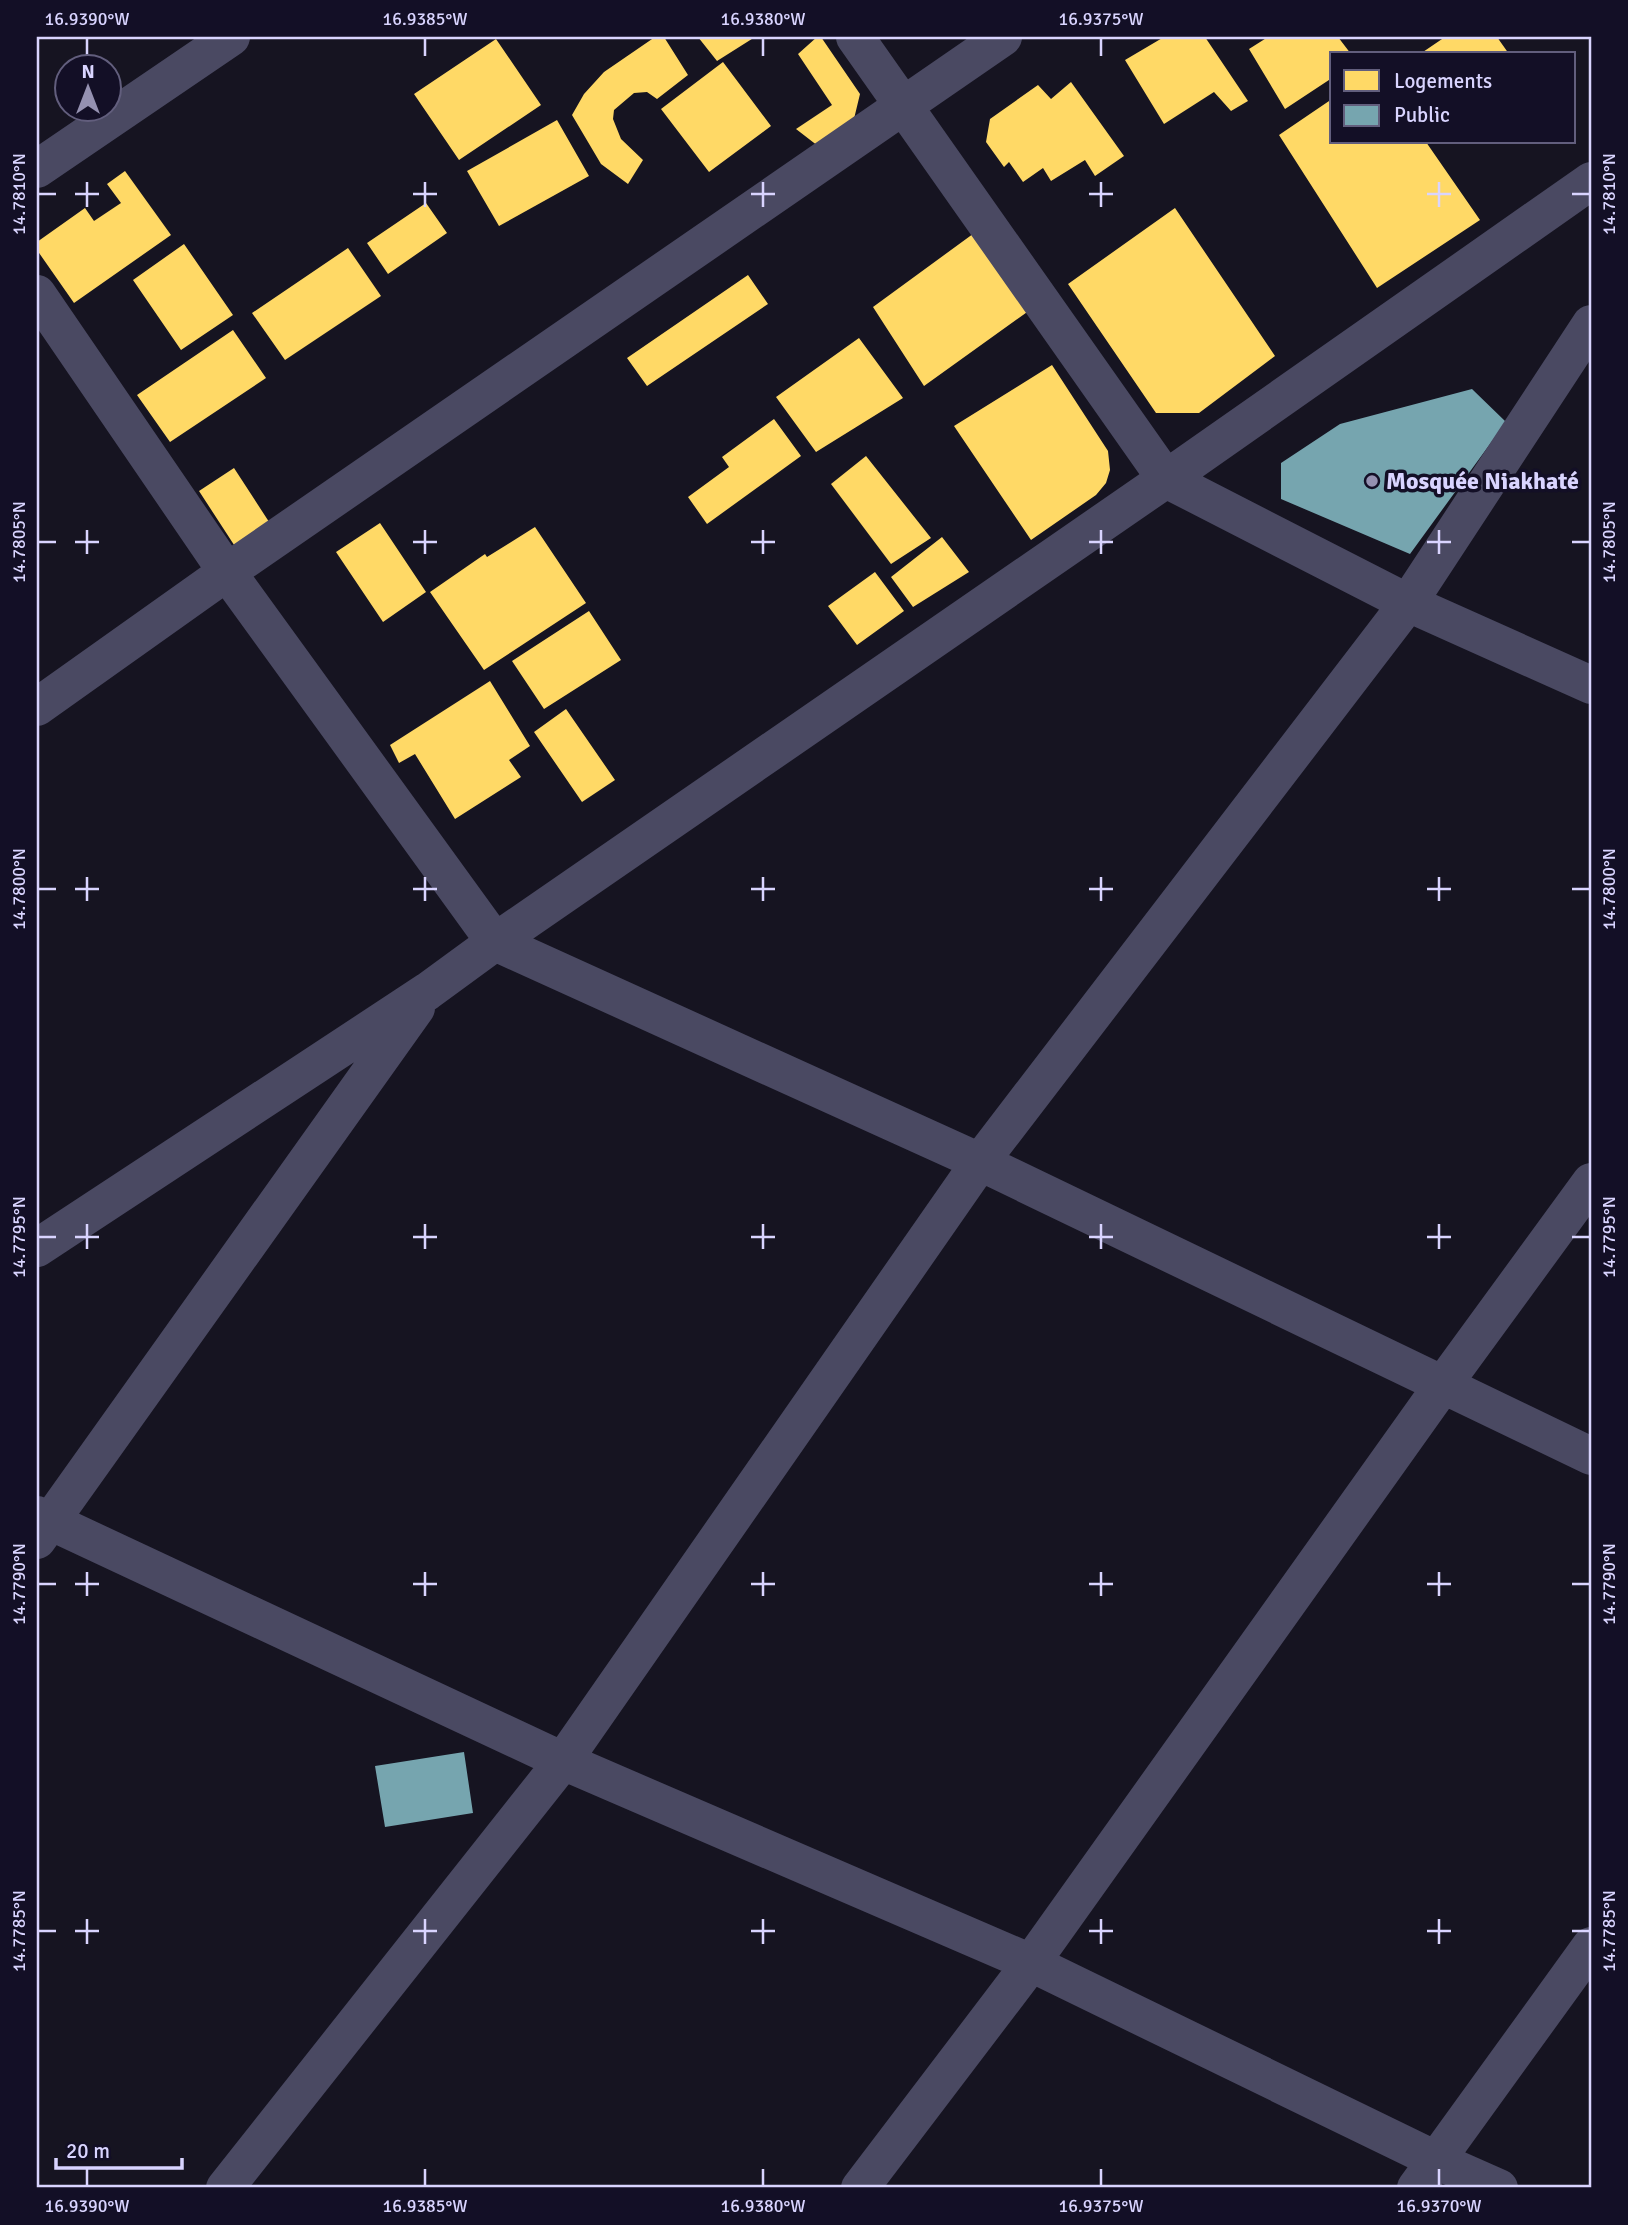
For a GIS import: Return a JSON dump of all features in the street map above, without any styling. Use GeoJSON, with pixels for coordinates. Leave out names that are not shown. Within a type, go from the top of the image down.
{"type":"FeatureCollection","features":[{"type":"Feature","properties":{"kind":"street"},"geometry":{"type":"LineString","coordinates":[[37,169],[230,37]]}},
{"type":"Feature","properties":{"kind":"street"},"geometry":{"type":"LineString","coordinates":[[855,37],[1166,479],[1408,603],[1591,685]]}},
{"type":"Feature","properties":{"kind":"street"},"geometry":{"type":"LineString","coordinates":[[37,707],[227,572],[1003,37]]}},
{"type":"Feature","properties":{"kind":"street"},"geometry":{"type":"LineString","coordinates":[[37,1248],[428,991],[1591,181]]}},
{"type":"Feature","properties":{"kind":"street"},"geometry":{"type":"LineString","coordinates":[[37,294],[227,572],[495,942],[980,1162],[1591,1457]]}},
{"type":"Feature","properties":{"kind":"street"},"geometry":{"type":"LineString","coordinates":[[225,2188],[563,1760],[980,1162],[1408,603],[1591,324]]}},
{"type":"Feature","properties":{"kind":"street"},"geometry":{"type":"LineString","coordinates":[[428,991],[41,1525],[563,1760],[1031,1963],[1427,2174],[1499,2188]]}},
{"type":"Feature","properties":{"kind":"street"},"geometry":{"type":"LineString","coordinates":[[860,2188],[1031,1963],[1441,1386],[1591,1182]]}},
{"type":"Feature","properties":{"kind":"street"},"geometry":{"type":"LineString","coordinates":[[1427,2174],[1591,1946]]}},
{"type":"Feature","properties":{"kind":"building: Logements"},"geometry":{"type":"Polygon","coordinates":[[[655,37],[664,37],[688,75],[657,99],[647,92],[634,93],[614,110],[613,119],[621,139],[643,160],[628,184],[601,164],[572,115],[584,94],[604,72],[655,37]]]}},
{"type":"Feature","properties":{"kind":"building: Logements"},"geometry":{"type":"Polygon","coordinates":[[[698,37],[755,37],[717,61],[698,37]]]}},
{"type":"Feature","properties":{"kind":"building: Logements"},"geometry":{"type":"Polygon","coordinates":[[[817,37],[821,37],[860,94],[853,123],[818,146],[796,129],[832,105],[798,54],[817,37]]]}},
{"type":"Feature","properties":{"kind":"building: Logements"},"geometry":{"type":"Polygon","coordinates":[[[1164,37],[1205,37],[1248,101],[1231,111],[1214,92],[1164,124],[1125,60],[1164,37]]]}},
{"type":"Feature","properties":{"kind":"building: Logements"},"geometry":{"type":"Polygon","coordinates":[[[1268,37],[1338,37],[1349,52],[1330,52],[1330,79],[1285,109],[1249,49],[1268,37]]]}},
{"type":"Feature","properties":{"kind":"building: Logements"},"geometry":{"type":"Polygon","coordinates":[[[1445,37],[1497,37],[1508,52],[1423,52],[1445,37]]]}},
{"type":"Feature","properties":{"kind":"building: Logements"},"geometry":{"type":"Polygon","coordinates":[[[496,39],[541,105],[459,160],[414,94],[496,39]]]}},
{"type":"Feature","properties":{"kind":"building: Logements"},"geometry":{"type":"Polygon","coordinates":[[[723,62],[771,126],[709,172],[661,109],[723,62]]]}},
{"type":"Feature","properties":{"kind":"building: Logements"},"geometry":{"type":"Polygon","coordinates":[[[1071,82],[1124,156],[1095,176],[1085,160],[1051,181],[1043,168],[1023,182],[1009,162],[1004,167],[986,142],[990,119],[1038,85],[1051,99],[1071,82]]]}},
{"type":"Feature","properties":{"kind":"building: Logements"},"geometry":{"type":"Polygon","coordinates":[[[1330,100],[1330,144],[1427,144],[1480,220],[1377,288],[1279,135],[1330,100]]]}},
{"type":"Feature","properties":{"kind":"building: Logements"},"geometry":{"type":"Polygon","coordinates":[[[557,120],[589,176],[499,226],[467,171],[557,120]]]}},
{"type":"Feature","properties":{"kind":"building: Logements"},"geometry":{"type":"Polygon","coordinates":[[[125,171],[171,235],[74,303],[37,250],[37,242],[85,208],[94,221],[121,203],[107,184],[125,171]]]}},
{"type":"Feature","properties":{"kind":"building: Logements"},"geometry":{"type":"Polygon","coordinates":[[[426,203],[447,233],[388,274],[367,243],[426,203]]]}},
{"type":"Feature","properties":{"kind":"building: Logements"},"geometry":{"type":"Polygon","coordinates":[[[1175,208],[1275,356],[1199,413],[1156,413],[1068,284],[1175,208]]]}},
{"type":"Feature","properties":{"kind":"building: Logements"},"geometry":{"type":"Polygon","coordinates":[[[977,231],[1030,310],[924,386],[873,307],[977,231]]]}},
{"type":"Feature","properties":{"kind":"building: Logements"},"geometry":{"type":"Polygon","coordinates":[[[184,244],[233,315],[181,350],[133,280],[184,244]]]}},
{"type":"Feature","properties":{"kind":"building: Logements"},"geometry":{"type":"Polygon","coordinates":[[[348,248],[381,296],[285,360],[252,313],[348,248]]]}},
{"type":"Feature","properties":{"kind":"building: Logements"},"geometry":{"type":"Polygon","coordinates":[[[748,275],[768,304],[647,386],[627,358],[748,275]]]}},
{"type":"Feature","properties":{"kind":"building: Logements"},"geometry":{"type":"Polygon","coordinates":[[[233,330],[266,378],[170,442],[137,395],[233,330]]]}},
{"type":"Feature","properties":{"kind":"building: Logements"},"geometry":{"type":"Polygon","coordinates":[[[859,338],[903,398],[816,452],[776,397],[859,338]]]}},
{"type":"Feature","properties":{"kind":"building: Logements"},"geometry":{"type":"Polygon","coordinates":[[[1052,365],[1108,451],[1110,470],[1106,483],[1096,495],[1031,540],[954,426],[1052,365]]]}},
{"type":"Feature","properties":{"kind":"building: Logements"},"geometry":{"type":"Polygon","coordinates":[[[774,419],[801,456],[707,524],[688,497],[729,467],[722,457],[774,419]]]}},
{"type":"Feature","properties":{"kind":"building: Logements"},"geometry":{"type":"Polygon","coordinates":[[[866,456],[931,538],[891,564],[831,484],[866,456]]]}},
{"type":"Feature","properties":{"kind":"building: Logements"},"geometry":{"type":"Polygon","coordinates":[[[234,468],[273,528],[238,551],[199,491],[234,468]]]}},
{"type":"Feature","properties":{"kind":"building: Logements"},"geometry":{"type":"Polygon","coordinates":[[[380,523],[426,592],[383,622],[336,552],[380,523]]]}},
{"type":"Feature","properties":{"kind":"building: Logements"},"geometry":{"type":"Polygon","coordinates":[[[535,527],[586,603],[484,670],[430,592],[485,554],[487,557],[535,527]]]}},
{"type":"Feature","properties":{"kind":"building: Logements"},"geometry":{"type":"Polygon","coordinates":[[[942,537],[969,572],[913,607],[891,577],[942,537]]]}},
{"type":"Feature","properties":{"kind":"building: Logements"},"geometry":{"type":"Polygon","coordinates":[[[875,572],[904,611],[857,645],[828,606],[875,572]]]}},
{"type":"Feature","properties":{"kind":"building: Logements"},"geometry":{"type":"Polygon","coordinates":[[[589,611],[621,660],[544,709],[512,661],[589,611]]]}},
{"type":"Feature","properties":{"kind":"building: Logements"},"geometry":{"type":"Polygon","coordinates":[[[490,681],[530,746],[509,760],[521,777],[455,819],[415,754],[399,763],[390,745],[490,681]]]}},
{"type":"Feature","properties":{"kind":"building: Logements"},"geometry":{"type":"Polygon","coordinates":[[[566,709],[615,780],[582,802],[534,732],[566,709]]]}},
{"type":"Feature","properties":{"kind":"building: Public","name":"Mosquée Niakhaté"},"geometry":{"type":"Polygon","coordinates":[[[1472,389],[1506,422],[1410,554],[1281,499],[1281,463],[1340,424],[1472,389]]]}},
{"type":"Feature","properties":{"kind":"building: Public"},"geometry":{"type":"Polygon","coordinates":[[[464,1752],[473,1813],[385,1827],[375,1766],[464,1752]]]}},
{"type":"Feature","properties":{"kind":"place","name":"Mosquée Niakhaté"},"geometry":{"type":"Point","coordinates":[1372,481]}}]}
